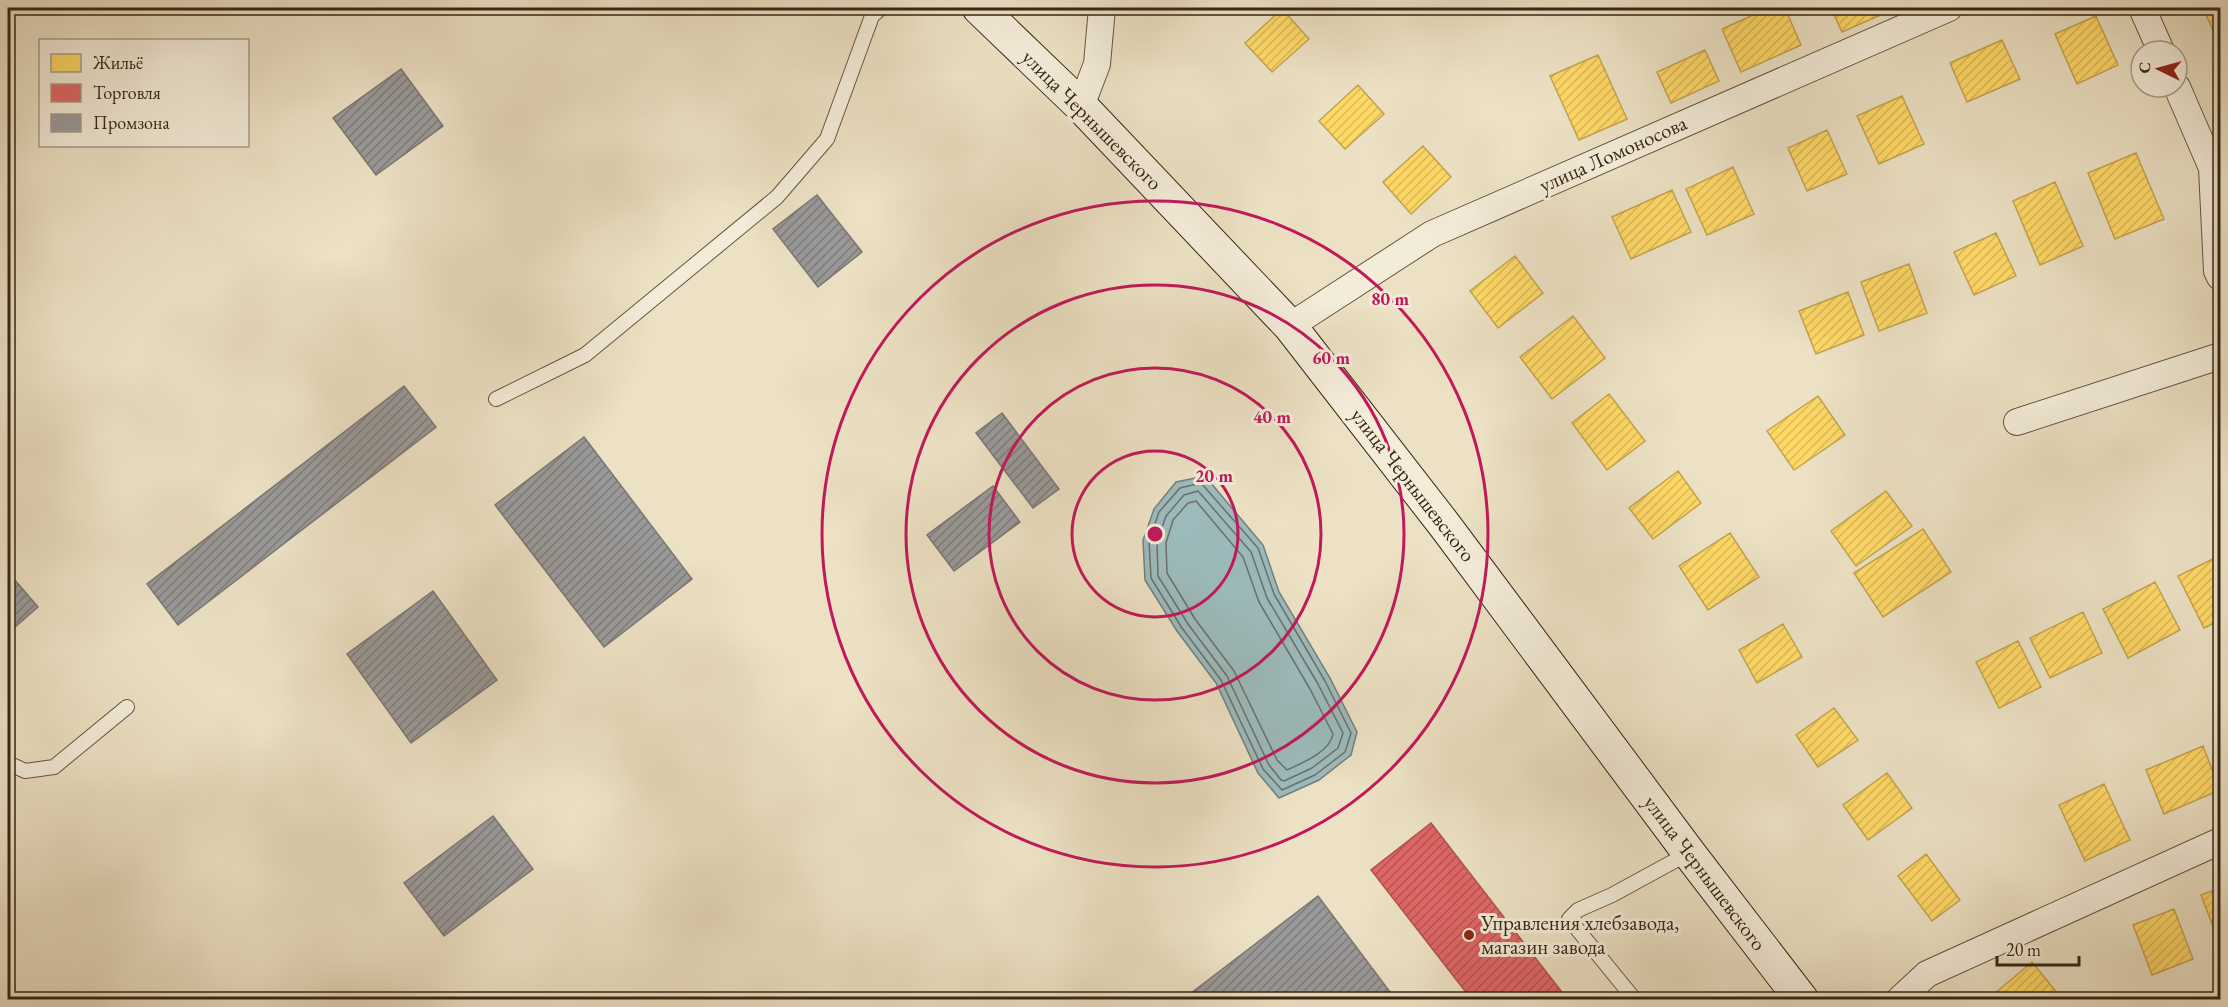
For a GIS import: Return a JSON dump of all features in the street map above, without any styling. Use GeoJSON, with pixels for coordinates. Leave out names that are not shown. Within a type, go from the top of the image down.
{"type":"FeatureCollection","features":[{"type":"Feature","properties":{"kind":"main road","name":"улица Чернышевского"},"geometry":{"type":"LineString","coordinates":[[979,8],[1081,106],[1290,326],[1446,527],[1689,853],[1802,999]]}},
{"type":"Feature","properties":{"kind":"street"},"geometry":{"type":"LineString","coordinates":[[1081,106],[1097,63],[1102,8]]}},
{"type":"Feature","properties":{"kind":"street","name":"улица Ломоносова"},"geometry":{"type":"LineString","coordinates":[[1290,326],[1431,234],[1949,8]]}},
{"type":"Feature","properties":{"kind":"street"},"geometry":{"type":"LineString","coordinates":[[2142,8],[2156,39]]}},
{"type":"Feature","properties":{"kind":"street"},"geometry":{"type":"LineString","coordinates":[[2182,99],[2212,168],[2217,271],[2220,277]]}},
{"type":"Feature","properties":{"kind":"street"},"geometry":{"type":"LineString","coordinates":[[2017,422],[2220,356]]}},
{"type":"Feature","properties":{"kind":"street"},"geometry":{"type":"LineString","coordinates":[[1899,999],[1927,974],[2220,841]]}},
{"type":"Feature","properties":{"kind":"lane"},"geometry":{"type":"LineString","coordinates":[[496,399],[585,355],[777,197],[827,139],[872,16],[881,8]]}},
{"type":"Feature","properties":{"kind":"lane"},"geometry":{"type":"LineString","coordinates":[[8,763],[25,771],[54,767],[127,707]]}},
{"type":"Feature","properties":{"kind":"lane"},"geometry":{"type":"LineString","coordinates":[[1635,999],[1569,919],[1578,910],[1612,895],[1689,853]]}},
{"type":"Feature","properties":{"kind":"water"},"geometry":{"type":"Polygon","coordinates":[[[1205,476],[1263,545],[1279,592],[1330,678],[1357,732],[1351,755],[1319,780],[1279,798],[1258,773],[1216,683],[1177,631],[1145,580],[1143,540],[1154,509],[1176,482],[1205,476]]]}},
{"type":"Feature","properties":{"kind":"building: Жильё"},"geometry":{"type":"Polygon","coordinates":[[[1769,8],[1785,8],[1801,45],[1741,72],[1722,29],[1769,8]]]}},
{"type":"Feature","properties":{"kind":"building: Жильё"},"geometry":{"type":"Polygon","coordinates":[[[1831,8],[1888,8],[1890,11],[1842,32],[1831,8]]]}},
{"type":"Feature","properties":{"kind":"building: Жильё"},"geometry":{"type":"Polygon","coordinates":[[[2203,8],[2220,8],[2220,35],[2216,37],[2203,8]]]}},
{"type":"Feature","properties":{"kind":"building: Жильё"},"geometry":{"type":"Polygon","coordinates":[[[1282,9],[1309,39],[1272,72],[1245,43],[1282,9]]]}},
{"type":"Feature","properties":{"kind":"building: Жильё"},"geometry":{"type":"Polygon","coordinates":[[[2096,16],[2118,65],[2077,84],[2055,34],[2096,16]]]}},
{"type":"Feature","properties":{"kind":"building: Жильё"},"geometry":{"type":"Polygon","coordinates":[[[2002,40],[2020,79],[1967,102],[1950,63],[2002,40]]]}},
{"type":"Feature","properties":{"kind":"building: Жильё"},"geometry":{"type":"Polygon","coordinates":[[[1705,50],[1719,81],[1671,103],[1657,72],[1705,50]]]}},
{"type":"Feature","properties":{"kind":"building: Жильё"},"geometry":{"type":"Polygon","coordinates":[[[1598,55],[1627,119],[1579,140],[1550,76],[1598,55]]]}},
{"type":"Feature","properties":{"kind":"building: Жильё"},"geometry":{"type":"Polygon","coordinates":[[[1358,85],[1384,114],[1345,149],[1319,121],[1358,85]]]}},
{"type":"Feature","properties":{"kind":"building: Жильё"},"geometry":{"type":"Polygon","coordinates":[[[1902,96],[1924,144],[1879,164],[1857,116],[1902,96]]]}},
{"type":"Feature","properties":{"kind":"building: Жильё"},"geometry":{"type":"Polygon","coordinates":[[[1827,130],[1847,174],[1807,191],[1788,148],[1827,130]]]}},
{"type":"Feature","properties":{"kind":"building: Жильё"},"geometry":{"type":"Polygon","coordinates":[[[1423,146],[1451,177],[1411,214],[1383,182],[1423,146]]]}},
{"type":"Feature","properties":{"kind":"building: Жильё"},"geometry":{"type":"Polygon","coordinates":[[[2136,153],[2164,219],[2115,239],[2088,173],[2136,153]]]}},
{"type":"Feature","properties":{"kind":"building: Жильё"},"geometry":{"type":"Polygon","coordinates":[[[1733,167],[1754,214],[1707,235],[1686,189],[1733,167]]]}},
{"type":"Feature","properties":{"kind":"building: Жильё"},"geometry":{"type":"Polygon","coordinates":[[[2055,182],[2083,246],[2040,265],[2013,201],[2055,182]]]}},
{"type":"Feature","properties":{"kind":"building: Жильё"},"geometry":{"type":"Polygon","coordinates":[[[1672,190],[1691,232],[1631,259],[1612,217],[1672,190]]]}},
{"type":"Feature","properties":{"kind":"building: Жильё"},"geometry":{"type":"Polygon","coordinates":[[[1996,233],[2016,276],[1974,295],[1954,252],[1996,233]]]}},
{"type":"Feature","properties":{"kind":"building: Жильё"},"geometry":{"type":"Polygon","coordinates":[[[1515,256],[1543,293],[1498,328],[1470,291],[1515,256]]]}},
{"type":"Feature","properties":{"kind":"building: Жильё"},"geometry":{"type":"Polygon","coordinates":[[[1909,264],[1927,313],[1879,331],[1861,282],[1909,264]]]}},
{"type":"Feature","properties":{"kind":"building: Жильё"},"geometry":{"type":"Polygon","coordinates":[[[1848,292],[1864,335],[1816,354],[1799,311],[1848,292]]]}},
{"type":"Feature","properties":{"kind":"building: Жильё"},"geometry":{"type":"Polygon","coordinates":[[[1573,316],[1605,358],[1552,399],[1520,357],[1573,316]]]}},
{"type":"Feature","properties":{"kind":"building: Жильё"},"geometry":{"type":"Polygon","coordinates":[[[1609,394],[1645,441],[1607,470],[1572,423],[1609,394]]]}},
{"type":"Feature","properties":{"kind":"building: Жильё"},"geometry":{"type":"Polygon","coordinates":[[[1818,396],[1845,435],[1794,470],[1767,431],[1818,396]]]}},
{"type":"Feature","properties":{"kind":"building: Жильё"},"geometry":{"type":"Polygon","coordinates":[[[1678,471],[1701,503],[1653,539],[1629,508],[1678,471]]]}},
{"type":"Feature","properties":{"kind":"building: Жильё"},"geometry":{"type":"Polygon","coordinates":[[[1886,491],[1912,526],[1856,566],[1831,531],[1886,491]]]}},
{"type":"Feature","properties":{"kind":"building: Жильё"},"geometry":{"type":"Polygon","coordinates":[[[1923,529],[1951,572],[1883,617],[1854,573],[1923,529]]]}},
{"type":"Feature","properties":{"kind":"building: Жильё"},"geometry":{"type":"Polygon","coordinates":[[[1730,533],[1759,577],[1708,610],[1679,566],[1730,533]]]}},
{"type":"Feature","properties":{"kind":"building: Жильё"},"geometry":{"type":"Polygon","coordinates":[[[2219,556],[2220,620],[2204,628],[2178,576],[2219,556]]]}},
{"type":"Feature","properties":{"kind":"building: Жильё"},"geometry":{"type":"Polygon","coordinates":[[[2155,582],[2180,630],[2128,658],[2103,609],[2155,582]]]}},
{"type":"Feature","properties":{"kind":"building: Жильё"},"geometry":{"type":"Polygon","coordinates":[[[2083,612],[2102,653],[2050,678],[2030,638],[2083,612]]]}},
{"type":"Feature","properties":{"kind":"building: Жильё"},"geometry":{"type":"Polygon","coordinates":[[[1783,624],[1802,657],[1757,683],[1739,650],[1783,624]]]}},
{"type":"Feature","properties":{"kind":"building: Жильё"},"geometry":{"type":"Polygon","coordinates":[[[2018,641],[2041,687],[1999,708],[1976,662],[2018,641]]]}},
{"type":"Feature","properties":{"kind":"building: Жильё"},"geometry":{"type":"Polygon","coordinates":[[[1834,708],[1858,740],[1818,767],[1796,735],[1834,708]]]}},
{"type":"Feature","properties":{"kind":"building: Жильё"},"geometry":{"type":"Polygon","coordinates":[[[2203,746],[2220,790],[2164,814],[2146,770],[2203,746]]]}},
{"type":"Feature","properties":{"kind":"building: Жильё"},"geometry":{"type":"Polygon","coordinates":[[[1887,773],[1912,808],[1868,840],[1843,805],[1887,773]]]}},
{"type":"Feature","properties":{"kind":"building: Жильё"},"geometry":{"type":"Polygon","coordinates":[[[2104,784],[2130,840],[2085,861],[2059,805],[2104,784]]]}},
{"type":"Feature","properties":{"kind":"building: Жильё"},"geometry":{"type":"Polygon","coordinates":[[[1926,854],[1960,900],[1932,921],[1898,876],[1926,854]]]}},
{"type":"Feature","properties":{"kind":"building: Жильё"},"geometry":{"type":"Polygon","coordinates":[[[2220,888],[2220,945],[2201,895],[2220,888]]]}},
{"type":"Feature","properties":{"kind":"building: Жильё"},"geometry":{"type":"Polygon","coordinates":[[[2174,909],[2193,959],[2152,975],[2133,925],[2174,909]]]}},
{"type":"Feature","properties":{"kind":"building: Жильё"},"geometry":{"type":"Polygon","coordinates":[[[2032,962],[2063,1000],[1987,1000],[2032,962]]]}},
{"type":"Feature","properties":{"kind":"building: Торговля","name":"Управления хлебзавода, магазин завода"},"geometry":{"type":"Polygon","coordinates":[[[1431,823],[1568,1000],[1472,1000],[1371,870],[1431,823]]]}},
{"type":"Feature","properties":{"kind":"building: Промзона"},"geometry":{"type":"Polygon","coordinates":[[[401,69],[443,126],[376,175],[333,118],[401,69]]]}},
{"type":"Feature","properties":{"kind":"building: Промзона"},"geometry":{"type":"Polygon","coordinates":[[[817,195],[862,252],[818,287],[773,229],[817,195]]]}},
{"type":"Feature","properties":{"kind":"building: Промзона"},"geometry":{"type":"Polygon","coordinates":[[[404,386],[436,427],[178,625],[147,584],[404,386]]]}},
{"type":"Feature","properties":{"kind":"building: Промзона"},"geometry":{"type":"Polygon","coordinates":[[[1002,413],[1059,489],[1033,508],[976,433],[1002,413]]]}},
{"type":"Feature","properties":{"kind":"building: Промзона"},"geometry":{"type":"Polygon","coordinates":[[[584,437],[692,579],[604,647],[495,505],[584,437]]]}},
{"type":"Feature","properties":{"kind":"building: Промзона"},"geometry":{"type":"Polygon","coordinates":[[[993,486],[1020,522],[954,571],[927,535],[993,486]]]}},
{"type":"Feature","properties":{"kind":"building: Промзона"},"geometry":{"type":"Polygon","coordinates":[[[8,572],[38,607],[8,633],[8,572]]]}},
{"type":"Feature","properties":{"kind":"building: Промзона"},"geometry":{"type":"Polygon","coordinates":[[[433,591],[497,680],[411,743],[347,654],[433,591]]]}},
{"type":"Feature","properties":{"kind":"building: Промзона"},"geometry":{"type":"Polygon","coordinates":[[[493,816],[533,869],[444,936],[404,883],[493,816]]]}},
{"type":"Feature","properties":{"kind":"building: Промзона"},"geometry":{"type":"Polygon","coordinates":[[[1318,896],[1396,1000],[1182,1000],[1318,896]]]}},
{"type":"Feature","properties":{"kind":"place","name":"Управления хлебзавода, магазин завода"},"geometry":{"type":"Point","coordinates":[1469,935]}}]}
